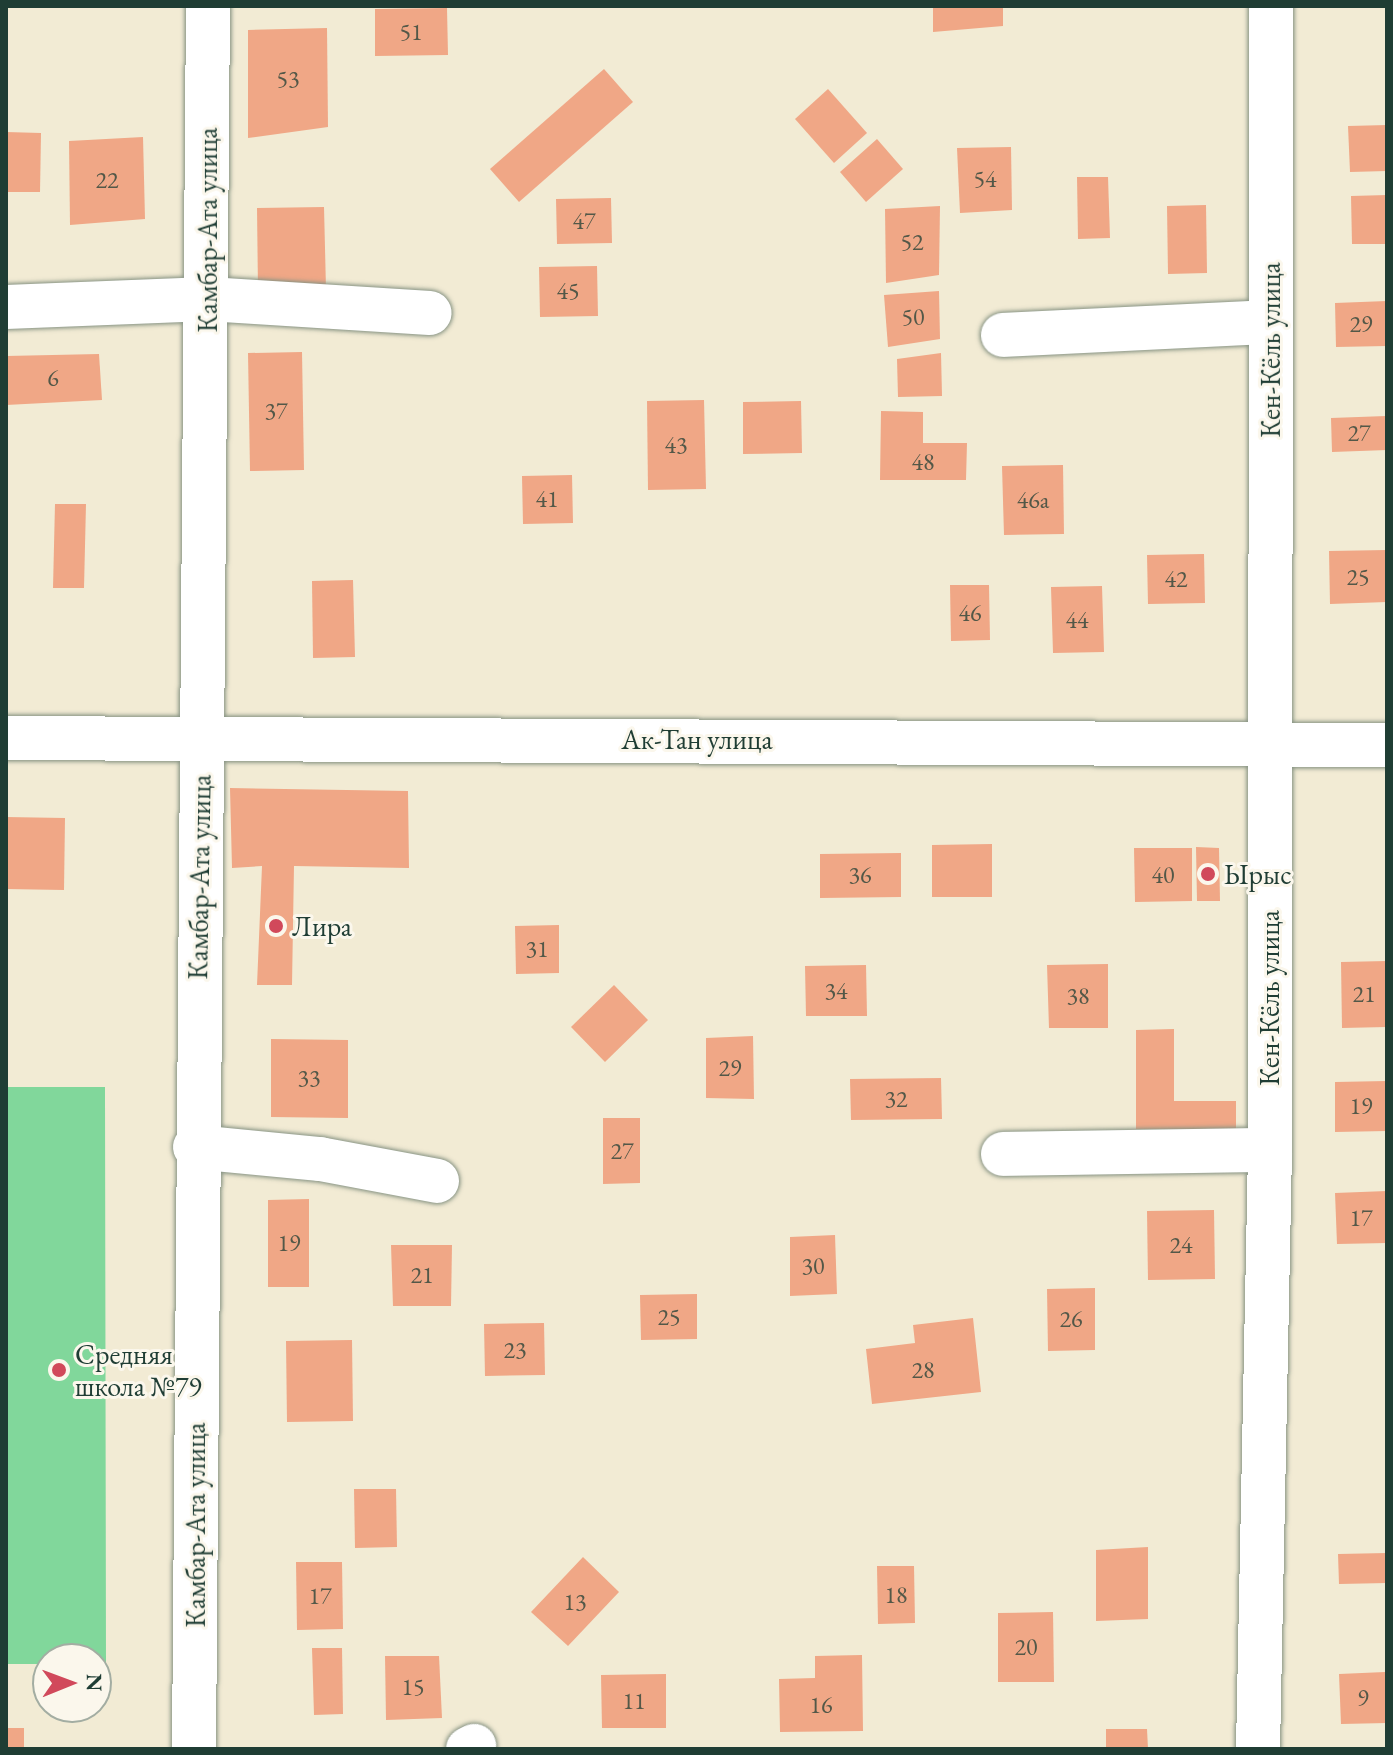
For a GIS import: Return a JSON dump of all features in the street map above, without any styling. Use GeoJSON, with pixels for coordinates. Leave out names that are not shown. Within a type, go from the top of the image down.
{"type":"FeatureCollection","features":[{"type":"Feature","properties":{"kind":"street","name":"Камбар-Ата улица"},"geometry":{"type":"LineString","coordinates":[[194,1749],[195,1147],[208,299],[208,6]]}},
{"type":"Feature","properties":{"kind":"street","name":"Кен-Кёль улица"},"geometry":{"type":"LineString","coordinates":[[1258,1749],[1270,1150],[1271,6]]}},
{"type":"Feature","properties":{"kind":"street"},"geometry":{"type":"LineString","coordinates":[[6,307],[208,299],[430,313]]}},
{"type":"Feature","properties":{"kind":"street"},"geometry":{"type":"LineString","coordinates":[[1003,335],[1270,322]]}},
{"type":"Feature","properties":{"kind":"street","name":"Ак-Тан улица"},"geometry":{"type":"LineString","coordinates":[[6,738],[1387,745]]}},
{"type":"Feature","properties":{"kind":"street"},"geometry":{"type":"LineString","coordinates":[[195,1147],[320,1159],[437,1181]]}},
{"type":"Feature","properties":{"kind":"street"},"geometry":{"type":"LineString","coordinates":[[1003,1154],[1270,1150]]}},
{"type":"Feature","properties":{"kind":"green space","name":"Средняя школа №79"},"geometry":{"type":"Polygon","coordinates":[[[6,1087],[105,1087],[106,1643],[32,1643],[32,1664],[6,1664],[6,1087]]]}},
{"type":"Feature","properties":{"kind":"building"},"geometry":{"type":"Polygon","coordinates":[[[933,6],[1003,6],[1003,26],[933,32],[933,6]]]}},
{"type":"Feature","properties":{"kind":"building"},"geometry":{"type":"Polygon","coordinates":[[[447,8],[448,55],[375,56],[375,9],[447,8]]]}},
{"type":"Feature","properties":{"kind":"building"},"geometry":{"type":"Polygon","coordinates":[[[327,28],[328,127],[248,138],[248,30],[327,28]]]}},
{"type":"Feature","properties":{"kind":"building"},"geometry":{"type":"Polygon","coordinates":[[[604,69],[633,102],[519,202],[490,169],[604,69]]]}},
{"type":"Feature","properties":{"kind":"building"},"geometry":{"type":"Polygon","coordinates":[[[828,89],[867,133],[834,163],[795,119],[828,89]]]}},
{"type":"Feature","properties":{"kind":"building"},"geometry":{"type":"Polygon","coordinates":[[[1387,125],[1387,171],[1350,172],[1348,126],[1387,125]]]}},
{"type":"Feature","properties":{"kind":"building"},"geometry":{"type":"Polygon","coordinates":[[[6,132],[41,133],[40,192],[6,192],[6,132]]]}},
{"type":"Feature","properties":{"kind":"building"},"geometry":{"type":"Polygon","coordinates":[[[143,137],[145,219],[70,225],[69,141],[143,137]]]}},
{"type":"Feature","properties":{"kind":"building"},"geometry":{"type":"Polygon","coordinates":[[[877,139],[903,169],[866,202],[840,172],[877,139]]]}},
{"type":"Feature","properties":{"kind":"building"},"geometry":{"type":"Polygon","coordinates":[[[1011,147],[1012,210],[960,213],[957,148],[1011,147]]]}},
{"type":"Feature","properties":{"kind":"building"},"geometry":{"type":"Polygon","coordinates":[[[1077,177],[1108,177],[1110,238],[1078,239],[1077,177]]]}},
{"type":"Feature","properties":{"kind":"building"},"geometry":{"type":"Polygon","coordinates":[[[1387,195],[1387,244],[1352,244],[1351,196],[1387,195]]]}},
{"type":"Feature","properties":{"kind":"building"},"geometry":{"type":"Polygon","coordinates":[[[611,198],[612,243],[557,244],[556,199],[611,198]]]}},
{"type":"Feature","properties":{"kind":"building"},"geometry":{"type":"Polygon","coordinates":[[[1206,205],[1207,273],[1168,274],[1167,206],[1206,205]]]}},
{"type":"Feature","properties":{"kind":"building"},"geometry":{"type":"Polygon","coordinates":[[[940,206],[939,275],[886,283],[885,209],[940,206]]]}},
{"type":"Feature","properties":{"kind":"building"},"geometry":{"type":"Polygon","coordinates":[[[324,207],[326,289],[258,290],[257,208],[324,207]]]}},
{"type":"Feature","properties":{"kind":"building"},"geometry":{"type":"Polygon","coordinates":[[[597,266],[598,316],[540,317],[539,267],[597,266]]]}},
{"type":"Feature","properties":{"kind":"building"},"geometry":{"type":"Polygon","coordinates":[[[939,291],[940,339],[888,347],[884,295],[939,291]]]}},
{"type":"Feature","properties":{"kind":"building"},"geometry":{"type":"Polygon","coordinates":[[[1387,301],[1387,346],[1336,347],[1335,303],[1387,301]]]}},
{"type":"Feature","properties":{"kind":"building"},"geometry":{"type":"Polygon","coordinates":[[[302,352],[304,470],[250,471],[248,353],[302,352]]]}},
{"type":"Feature","properties":{"kind":"building"},"geometry":{"type":"Polygon","coordinates":[[[941,353],[942,396],[898,397],[897,359],[941,353]]]}},
{"type":"Feature","properties":{"kind":"building"},"geometry":{"type":"Polygon","coordinates":[[[99,354],[102,400],[6,405],[6,356],[99,354]]]}},
{"type":"Feature","properties":{"kind":"building"},"geometry":{"type":"Polygon","coordinates":[[[704,400],[706,489],[648,490],[647,401],[704,400]]]}},
{"type":"Feature","properties":{"kind":"building"},"geometry":{"type":"Polygon","coordinates":[[[801,401],[802,453],[743,454],[743,402],[801,401]]]}},
{"type":"Feature","properties":{"kind":"building"},"geometry":{"type":"Polygon","coordinates":[[[881,411],[923,412],[923,443],[967,443],[966,480],[880,480],[881,411]]]}},
{"type":"Feature","properties":{"kind":"building"},"geometry":{"type":"Polygon","coordinates":[[[1386,416],[1387,450],[1332,452],[1331,418],[1386,416]]]}},
{"type":"Feature","properties":{"kind":"building"},"geometry":{"type":"Polygon","coordinates":[[[1063,465],[1064,534],[1004,535],[1002,466],[1063,465]]]}},
{"type":"Feature","properties":{"kind":"building"},"geometry":{"type":"Polygon","coordinates":[[[572,475],[573,523],[523,524],[522,476],[572,475]]]}},
{"type":"Feature","properties":{"kind":"building"},"geometry":{"type":"Polygon","coordinates":[[[55,504],[86,504],[84,588],[53,588],[55,504]]]}},
{"type":"Feature","properties":{"kind":"building"},"geometry":{"type":"Polygon","coordinates":[[[1387,550],[1387,602],[1330,604],[1329,551],[1387,550]]]}},
{"type":"Feature","properties":{"kind":"building"},"geometry":{"type":"Polygon","coordinates":[[[1204,554],[1205,603],[1148,604],[1147,555],[1204,554]]]}},
{"type":"Feature","properties":{"kind":"building"},"geometry":{"type":"Polygon","coordinates":[[[353,580],[355,657],[313,658],[312,581],[353,580]]]}},
{"type":"Feature","properties":{"kind":"building"},"geometry":{"type":"Polygon","coordinates":[[[950,585],[989,585],[990,640],[951,641],[950,585]]]}},
{"type":"Feature","properties":{"kind":"building"},"geometry":{"type":"Polygon","coordinates":[[[1102,586],[1104,652],[1053,653],[1051,587],[1102,586]]]}},
{"type":"Feature","properties":{"kind":"building","name":"Лира"},"geometry":{"type":"Polygon","coordinates":[[[230,788],[408,791],[409,868],[294,866],[292,985],[257,985],[262,866],[232,868],[230,788]]]}},
{"type":"Feature","properties":{"kind":"building"},"geometry":{"type":"Polygon","coordinates":[[[6,817],[65,818],[64,890],[6,889],[6,817]]]}},
{"type":"Feature","properties":{"kind":"building"},"geometry":{"type":"Polygon","coordinates":[[[992,844],[992,897],[932,897],[932,845],[992,844]]]}},
{"type":"Feature","properties":{"kind":"building","name":"Ырыс"},"geometry":{"type":"Polygon","coordinates":[[[1196,847],[1219,848],[1220,901],[1197,901],[1196,847]]]}},
{"type":"Feature","properties":{"kind":"building"},"geometry":{"type":"Polygon","coordinates":[[[1134,848],[1192,848],[1192,901],[1135,902],[1134,848]]]}},
{"type":"Feature","properties":{"kind":"building"},"geometry":{"type":"Polygon","coordinates":[[[901,853],[901,897],[820,898],[820,854],[901,853]]]}},
{"type":"Feature","properties":{"kind":"building"},"geometry":{"type":"Polygon","coordinates":[[[559,925],[559,973],[516,974],[515,926],[559,925]]]}},
{"type":"Feature","properties":{"kind":"building"},"geometry":{"type":"Polygon","coordinates":[[[1387,961],[1387,1027],[1342,1028],[1341,962],[1387,961]]]}},
{"type":"Feature","properties":{"kind":"building"},"geometry":{"type":"Polygon","coordinates":[[[1108,964],[1108,1028],[1049,1028],[1047,965],[1108,964]]]}},
{"type":"Feature","properties":{"kind":"building"},"geometry":{"type":"Polygon","coordinates":[[[866,965],[867,1016],[806,1016],[805,966],[866,965]]]}},
{"type":"Feature","properties":{"kind":"building"},"geometry":{"type":"Polygon","coordinates":[[[614,985],[648,1020],[605,1062],[571,1027],[614,985]]]}},
{"type":"Feature","properties":{"kind":"building"},"geometry":{"type":"Polygon","coordinates":[[[1174,1029],[1174,1101],[1236,1101],[1236,1129],[1136,1129],[1136,1030],[1174,1029]]]}},
{"type":"Feature","properties":{"kind":"building"},"geometry":{"type":"Polygon","coordinates":[[[753,1036],[754,1099],[706,1098],[706,1038],[753,1036]]]}},
{"type":"Feature","properties":{"kind":"building"},"geometry":{"type":"Polygon","coordinates":[[[271,1039],[348,1040],[348,1118],[271,1117],[271,1039]]]}},
{"type":"Feature","properties":{"kind":"building"},"geometry":{"type":"Polygon","coordinates":[[[941,1078],[942,1119],[851,1120],[850,1079],[941,1078]]]}},
{"type":"Feature","properties":{"kind":"building"},"geometry":{"type":"Polygon","coordinates":[[[1387,1081],[1387,1131],[1335,1132],[1335,1082],[1387,1081]]]}},
{"type":"Feature","properties":{"kind":"building"},"geometry":{"type":"Polygon","coordinates":[[[603,1118],[640,1118],[640,1183],[603,1184],[603,1118]]]}},
{"type":"Feature","properties":{"kind":"building"},"geometry":{"type":"Polygon","coordinates":[[[1387,1191],[1387,1243],[1337,1244],[1335,1193],[1387,1191]]]}},
{"type":"Feature","properties":{"kind":"building"},"geometry":{"type":"Polygon","coordinates":[[[309,1199],[309,1287],[268,1287],[268,1200],[309,1199]]]}},
{"type":"Feature","properties":{"kind":"building"},"geometry":{"type":"Polygon","coordinates":[[[1214,1210],[1215,1279],[1148,1280],[1147,1211],[1214,1210]]]}},
{"type":"Feature","properties":{"kind":"building"},"geometry":{"type":"Polygon","coordinates":[[[835,1235],[837,1294],[790,1296],[790,1237],[835,1235]]]}},
{"type":"Feature","properties":{"kind":"building"},"geometry":{"type":"Polygon","coordinates":[[[391,1245],[452,1245],[451,1306],[393,1306],[391,1245]]]}},
{"type":"Feature","properties":{"kind":"building"},"geometry":{"type":"Polygon","coordinates":[[[1095,1288],[1095,1350],[1048,1351],[1047,1289],[1095,1288]]]}},
{"type":"Feature","properties":{"kind":"building"},"geometry":{"type":"Polygon","coordinates":[[[697,1294],[697,1339],[641,1340],[640,1295],[697,1294]]]}},
{"type":"Feature","properties":{"kind":"building"},"geometry":{"type":"Polygon","coordinates":[[[973,1318],[981,1392],[872,1404],[866,1349],[915,1343],[913,1325],[973,1318]]]}},
{"type":"Feature","properties":{"kind":"building"},"geometry":{"type":"Polygon","coordinates":[[[544,1323],[545,1375],[485,1376],[484,1324],[544,1323]]]}},
{"type":"Feature","properties":{"kind":"building"},"geometry":{"type":"Polygon","coordinates":[[[352,1340],[353,1421],[287,1422],[286,1341],[352,1340]]]}},
{"type":"Feature","properties":{"kind":"building"},"geometry":{"type":"Polygon","coordinates":[[[354,1489],[396,1489],[397,1547],[355,1548],[354,1489]]]}},
{"type":"Feature","properties":{"kind":"building"},"geometry":{"type":"Polygon","coordinates":[[[1148,1547],[1148,1619],[1096,1621],[1096,1550],[1148,1547]]]}},
{"type":"Feature","properties":{"kind":"building"},"geometry":{"type":"Polygon","coordinates":[[[1387,1553],[1387,1583],[1339,1584],[1338,1554],[1387,1553]]]}},
{"type":"Feature","properties":{"kind":"building"},"geometry":{"type":"Polygon","coordinates":[[[583,1557],[619,1592],[568,1646],[531,1612],[583,1557]]]}},
{"type":"Feature","properties":{"kind":"building"},"geometry":{"type":"Polygon","coordinates":[[[296,1562],[342,1562],[343,1629],[297,1630],[296,1562]]]}},
{"type":"Feature","properties":{"kind":"building"},"geometry":{"type":"Polygon","coordinates":[[[877,1566],[914,1566],[915,1623],[878,1624],[877,1566]]]}},
{"type":"Feature","properties":{"kind":"building"},"geometry":{"type":"Polygon","coordinates":[[[1053,1612],[1054,1682],[998,1682],[998,1613],[1053,1612]]]}},
{"type":"Feature","properties":{"kind":"building"},"geometry":{"type":"Polygon","coordinates":[[[312,1648],[342,1648],[343,1714],[314,1715],[312,1648]]]}},
{"type":"Feature","properties":{"kind":"building"},"geometry":{"type":"Polygon","coordinates":[[[862,1655],[863,1731],[780,1732],[779,1679],[815,1678],[815,1656],[862,1655]]]}},
{"type":"Feature","properties":{"kind":"building"},"geometry":{"type":"Polygon","coordinates":[[[385,1656],[439,1656],[442,1718],[386,1720],[385,1656]]]}},
{"type":"Feature","properties":{"kind":"building"},"geometry":{"type":"Polygon","coordinates":[[[1385,1672],[1387,1723],[1341,1724],[1339,1674],[1385,1672]]]}},
{"type":"Feature","properties":{"kind":"building"},"geometry":{"type":"Polygon","coordinates":[[[666,1674],[666,1728],[602,1728],[601,1675],[666,1674]]]}},
{"type":"Feature","properties":{"kind":"building"},"geometry":{"type":"Polygon","coordinates":[[[6,1728],[24,1728],[24,1749],[6,1749],[6,1728]]]}},
{"type":"Feature","properties":{"kind":"building"},"geometry":{"type":"Polygon","coordinates":[[[1106,1729],[1147,1729],[1148,1749],[1106,1749],[1106,1729]]]}},
{"type":"Feature","properties":{"kind":"place","name":"Ырыс"},"geometry":{"type":"Point","coordinates":[1208,874]}},
{"type":"Feature","properties":{"kind":"place","name":"Лира"},"geometry":{"type":"Point","coordinates":[276,926]}},
{"type":"Feature","properties":{"kind":"place","name":"Средняя школа №79"},"geometry":{"type":"Point","coordinates":[59,1370]}}]}
